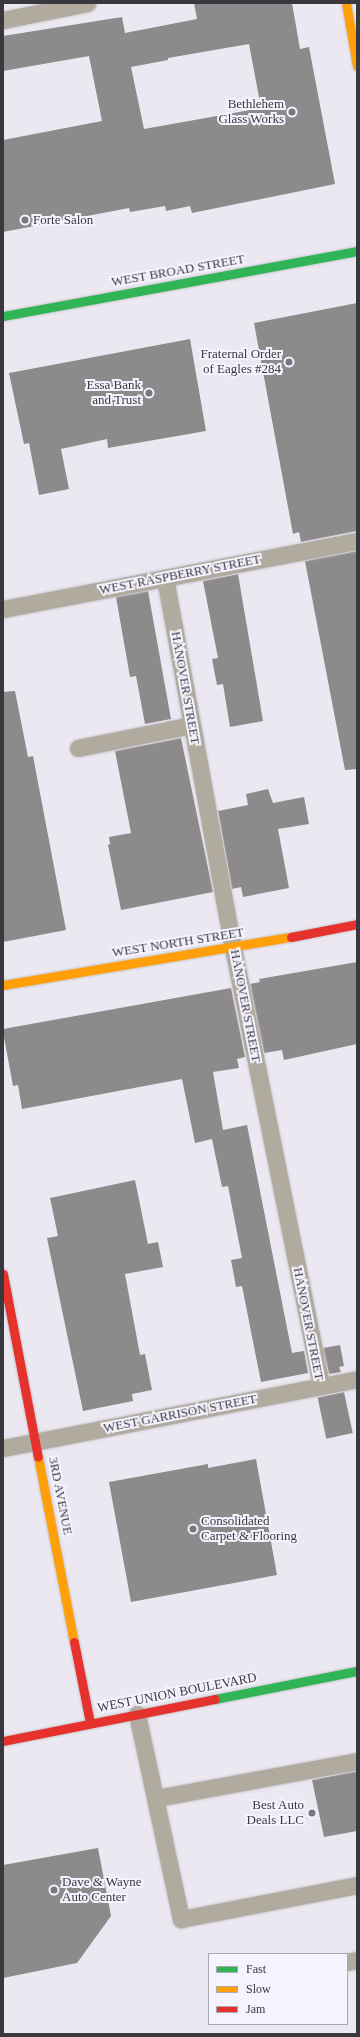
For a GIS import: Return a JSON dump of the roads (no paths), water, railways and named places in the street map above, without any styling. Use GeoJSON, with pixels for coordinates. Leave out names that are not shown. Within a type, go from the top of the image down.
{"type":"FeatureCollection","features":[{"type":"Feature","properties":{"kind":"main road"},"geometry":{"type":"LineString","coordinates":[[346,3],[357,66]]}},
{"type":"Feature","properties":{"kind":"main road","name":"WEST BROAD STREET"},"geometry":{"type":"LineString","coordinates":[[3,316],[357,251]]}},
{"type":"Feature","properties":{"kind":"main road","name":"WEST NORTH STREET"},"geometry":{"type":"LineString","coordinates":[[3,985],[233,948],[357,924]]}},
{"type":"Feature","properties":{"kind":"main road","name":"3RD AVENUE"},"geometry":{"type":"LineString","coordinates":[[3,1274],[90,1723]]}},
{"type":"Feature","properties":{"kind":"main road","name":"WEST UNION BOULEVARD"},"geometry":{"type":"LineString","coordinates":[[3,1741],[357,1671]]}},
{"type":"Feature","properties":{"kind":"lane"},"geometry":{"type":"LineString","coordinates":[[3,20],[53,6],[87,3]]}},
{"type":"Feature","properties":{"kind":"lane","name":"WEST RASPBERRY STREET"},"geometry":{"type":"LineString","coordinates":[[3,609],[357,541]]}},
{"type":"Feature","properties":{"kind":"lane","name":"HANOVER STREET"},"geometry":{"type":"LineString","coordinates":[[164,578],[233,948],[320,1386]]}},
{"type":"Feature","properties":{"kind":"lane"},"geometry":{"type":"LineString","coordinates":[[78,748],[192,725]]}},
{"type":"Feature","properties":{"kind":"lane","name":"WEST GARRISON STREET"},"geometry":{"type":"LineString","coordinates":[[3,1448],[357,1379]]}},
{"type":"Feature","properties":{"kind":"lane"},"geometry":{"type":"LineString","coordinates":[[137,1714],[181,1919],[357,1884]]}},
{"type":"Feature","properties":{"kind":"lane"},"geometry":{"type":"LineString","coordinates":[[156,1798],[357,1761]]}},
{"type":"Feature","properties":{"kind":"place","name":"Bethlehem Glass Works"},"geometry":{"type":"Point","coordinates":[292,112]}},
{"type":"Feature","properties":{"kind":"place","name":"Forte Salon"},"geometry":{"type":"Point","coordinates":[25,220]}},
{"type":"Feature","properties":{"kind":"place","name":"Fraternal Order of Eagles #284"},"geometry":{"type":"Point","coordinates":[289,362]}},
{"type":"Feature","properties":{"kind":"place","name":"Essa Bank and Trust"},"geometry":{"type":"Point","coordinates":[149,393]}},
{"type":"Feature","properties":{"kind":"place","name":"Consolidated Carpet & Flooring"},"geometry":{"type":"Point","coordinates":[193,1529]}},
{"type":"Feature","properties":{"kind":"place","name":"Best Auto Deals LLC"},"geometry":{"type":"Point","coordinates":[312,1813]}},
{"type":"Feature","properties":{"kind":"place","name":"Dave & Wayne Auto Center"},"geometry":{"type":"Point","coordinates":[54,1890]}}]}
